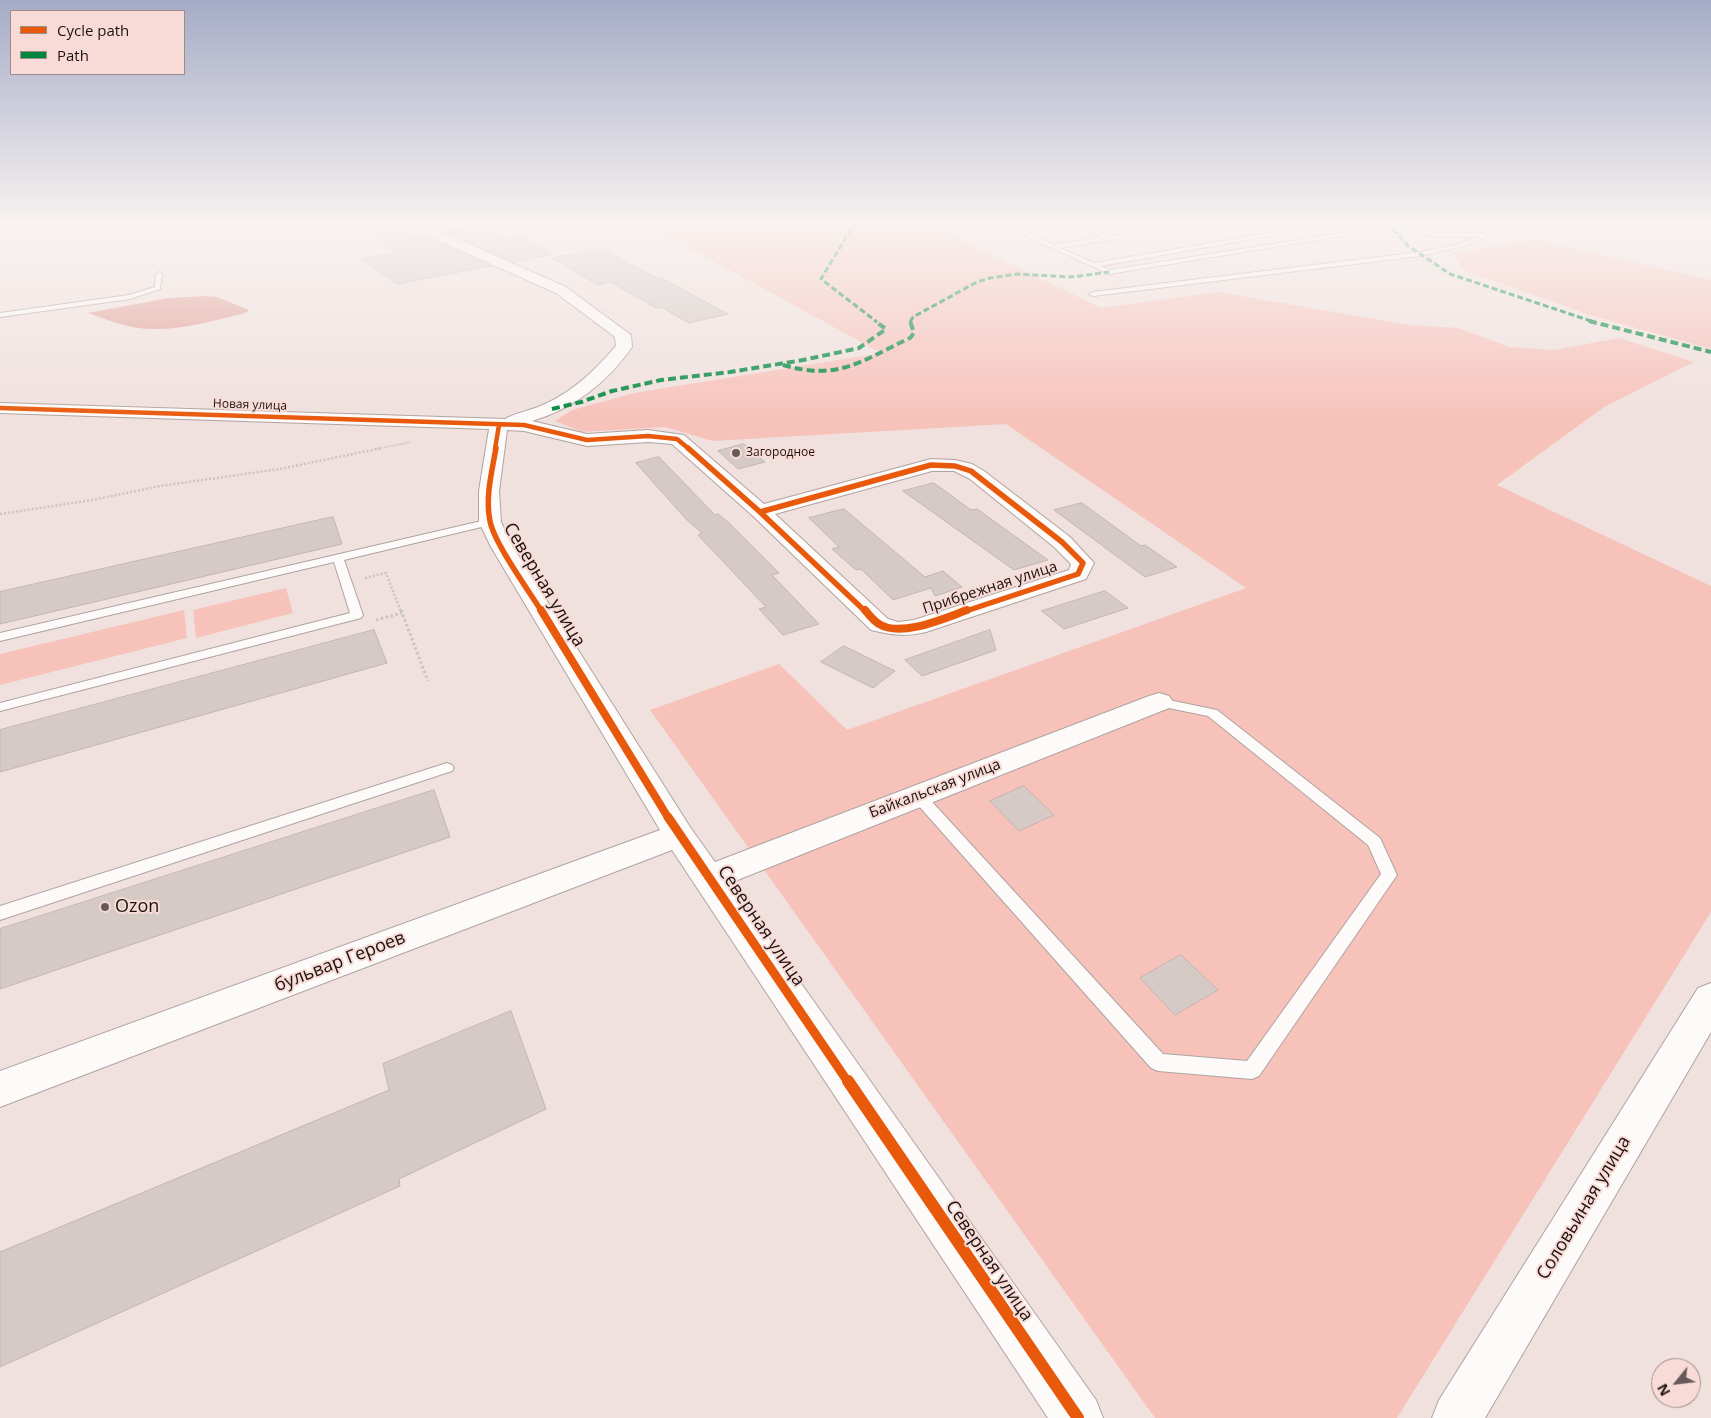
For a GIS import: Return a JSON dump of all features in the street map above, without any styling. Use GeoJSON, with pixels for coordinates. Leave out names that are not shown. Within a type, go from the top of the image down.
{"type":"FeatureCollection","features":[{"type":"Feature","properties":{"kind":"street"},"geometry":{"type":"LineString","coordinates":[[500,425],[534,416],[552,408],[590,384],[624,347],[623,335],[555,287]]}},
{"type":"Feature","properties":{"kind":"street","name":"Новая улица"},"geometry":{"type":"LineString","coordinates":[[0,408],[500,425]]}},
{"type":"Feature","properties":{"kind":"street","name":"Прибрежная улица"},"geometry":{"type":"LineString","coordinates":[[500,425],[524,425],[586,440],[648,436],[677,440],[694,452],[760,512],[880,625],[898,629],[917,627],[1078,574],[1083,563],[1062,542],[977,476],[963,466],[951,464],[931,465],[760,512]]}},
{"type":"Feature","properties":{"kind":"street","name":"Северная улица"},"geometry":{"type":"LineString","coordinates":[[500,425],[489,491],[490,522],[502,547],[679,835],[710,877],[1078,1418]]}},
{"type":"Feature","properties":{"kind":"street","name":"Байкальская улица"},"geometry":{"type":"LineString","coordinates":[[710,877],[1159,702]]}},
{"type":"Feature","properties":{"kind":"street","name":"бульвар Героев"},"geometry":{"type":"LineString","coordinates":[[0,1089],[679,835]]}},
{"type":"Feature","properties":{"kind":"street","name":"Соловьиная улица"},"geometry":{"type":"LineString","coordinates":[[1457,1418],[1711,998]]}},
{"type":"Feature","properties":{"kind":"lane"},"geometry":{"type":"LineString","coordinates":[[0,315],[79,306],[148,293],[158,287]]}},
{"type":"Feature","properties":{"kind":"lane"},"geometry":{"type":"LineString","coordinates":[[1093,294],[1149,287]]}},
{"type":"Feature","properties":{"kind":"lane"},"geometry":{"type":"LineString","coordinates":[[0,637],[490,522]]}},
{"type":"Feature","properties":{"kind":"lane"},"geometry":{"type":"LineString","coordinates":[[0,707],[357,615],[338,557]]}},
{"type":"Feature","properties":{"kind":"lane"},"geometry":{"type":"LineString","coordinates":[[918,796],[1158,1062],[1252,1070],[1389,875],[1374,842],[1212,713],[1159,702]]}},
{"type":"Feature","properties":{"kind":"lane"},"geometry":{"type":"LineString","coordinates":[[0,913],[446,768]]}},
{"type":"Feature","properties":{"kind":"path"},"geometry":{"type":"LineString","coordinates":[[0,514],[93,500],[160,486],[280,469],[417,441]]}},
{"type":"Feature","properties":{"kind":"path"},"geometry":{"type":"LineString","coordinates":[[347,583],[386,573],[428,681]]}},
{"type":"Feature","properties":{"kind":"shaded area"},"geometry":{"type":"Polygon","coordinates":[[[761,287],[1058,287],[1101,308],[1218,292],[1410,325],[1459,328],[1509,347],[1554,350],[1619,338],[1694,362],[1604,407],[1497,485],[1711,586],[1711,912],[1397,1418],[1155,1418],[650,710],[779,664],[847,730],[1246,588],[1006,424],[713,441],[665,427],[582,432],[555,421],[572,410],[634,393],[881,353],[761,287]]]}},
{"type":"Feature","properties":{"kind":"shaded area"},"geometry":{"type":"Polygon","coordinates":[[[1511,287],[1711,287],[1711,349],[1590,315],[1511,287]]]}},
{"type":"Feature","properties":{"kind":"shaded area"},"geometry":{"type":"Polygon","coordinates":[[[217,297],[249,310],[246,313],[211,321],[163,329],[119,324],[88,313],[168,298],[217,297]]]}},
{"type":"Feature","properties":{"kind":"shaded area"},"geometry":{"type":"Polygon","coordinates":[[[286,588],[293,613],[196,638],[193,610],[286,588]]]}},
{"type":"Feature","properties":{"kind":"shaded area"},"geometry":{"type":"Polygon","coordinates":[[[184,610],[187,638],[0,685],[0,654],[184,610]]]}},
{"type":"Feature","properties":{"kind":"building"},"geometry":{"type":"Polygon","coordinates":[[[620,287],[679,287],[728,314],[689,323],[661,307],[656,308],[620,287]]]}},
{"type":"Feature","properties":{"kind":"building"},"geometry":{"type":"Polygon","coordinates":[[[744,444],[765,462],[738,469],[718,451],[744,444]]]}},
{"type":"Feature","properties":{"kind":"building"},"geometry":{"type":"Polygon","coordinates":[[[659,457],[715,515],[718,514],[729,523],[779,573],[772,575],[819,624],[783,635],[759,609],[766,607],[698,535],[702,533],[686,519],[636,463],[659,457]]]}},
{"type":"Feature","properties":{"kind":"building"},"geometry":{"type":"Polygon","coordinates":[[[934,483],[971,510],[977,509],[1048,560],[1014,570],[903,491],[934,483]]]}},
{"type":"Feature","properties":{"kind":"building"},"geometry":{"type":"Polygon","coordinates":[[[1082,503],[1141,546],[1145,545],[1177,567],[1145,577],[1054,510],[1082,503]]]}},
{"type":"Feature","properties":{"kind":"building"},"geometry":{"type":"Polygon","coordinates":[[[844,509],[925,577],[943,571],[962,587],[935,596],[931,588],[893,600],[861,569],[856,570],[832,549],[839,547],[809,518],[844,509]]]}},
{"type":"Feature","properties":{"kind":"building"},"geometry":{"type":"Polygon","coordinates":[[[333,517],[342,544],[0,624],[0,592],[333,517]]]}},
{"type":"Feature","properties":{"kind":"building"},"geometry":{"type":"Polygon","coordinates":[[[1105,591],[1128,608],[1064,629],[1042,611],[1105,591]]]}},
{"type":"Feature","properties":{"kind":"building"},"geometry":{"type":"Polygon","coordinates":[[[374,630],[387,663],[0,772],[0,730],[374,630]]]}},
{"type":"Feature","properties":{"kind":"building"},"geometry":{"type":"Polygon","coordinates":[[[990,630],[996,650],[922,676],[905,660],[990,630]]]}},
{"type":"Feature","properties":{"kind":"building"},"geometry":{"type":"Polygon","coordinates":[[[844,646],[895,671],[873,688],[821,662],[844,646]]]}},
{"type":"Feature","properties":{"kind":"building"},"geometry":{"type":"Polygon","coordinates":[[[1024,786],[1054,815],[1019,831],[990,801],[1024,786]]]}},
{"type":"Feature","properties":{"kind":"building"},"geometry":{"type":"Polygon","coordinates":[[[434,790],[450,837],[0,989],[0,929],[434,790]]]}},
{"type":"Feature","properties":{"kind":"building"},"geometry":{"type":"Polygon","coordinates":[[[1181,955],[1218,990],[1175,1015],[1140,978],[1181,955]]]}},
{"type":"Feature","properties":{"kind":"building"},"geometry":{"type":"Polygon","coordinates":[[[511,1011],[546,1109],[399,1179],[400,1186],[0,1367],[0,1252],[389,1090],[383,1064],[511,1011]]]}},
{"type":"Feature","properties":{"kind":"marked path"},"geometry":{"type":"LineString","coordinates":[[552,409],[581,402],[612,391],[661,380],[730,372],[803,360],[859,348],[886,329],[832,287]]}},
{"type":"Feature","properties":{"kind":"marked path"},"geometry":{"type":"LineString","coordinates":[[783,365],[821,372],[846,368],[910,338],[914,333],[910,321],[913,317],[968,287]]}},
{"type":"Feature","properties":{"kind":"marked path"},"geometry":{"type":"LineString","coordinates":[[1489,287],[1579,318],[1711,352]]}},
{"type":"Feature","properties":{"kind":"cycle path"},"geometry":{"type":"LineString","coordinates":[[0,408],[524,425],[587,440],[648,436],[677,439],[760,512],[880,625],[898,629],[917,627],[1078,574],[1083,563],[1062,542],[977,475],[955,466],[931,465],[760,512]]}},
{"type":"Feature","properties":{"kind":"cycle path"},"geometry":{"type":"LineString","coordinates":[[499,425],[489,491],[490,522],[502,547],[679,835],[1078,1418]]}},
{"type":"Feature","properties":{"kind":"place","name":"Загородное"},"geometry":{"type":"Point","coordinates":[736,453]}},
{"type":"Feature","properties":{"kind":"place","name":"Ozon"},"geometry":{"type":"Point","coordinates":[105,907]}}]}
